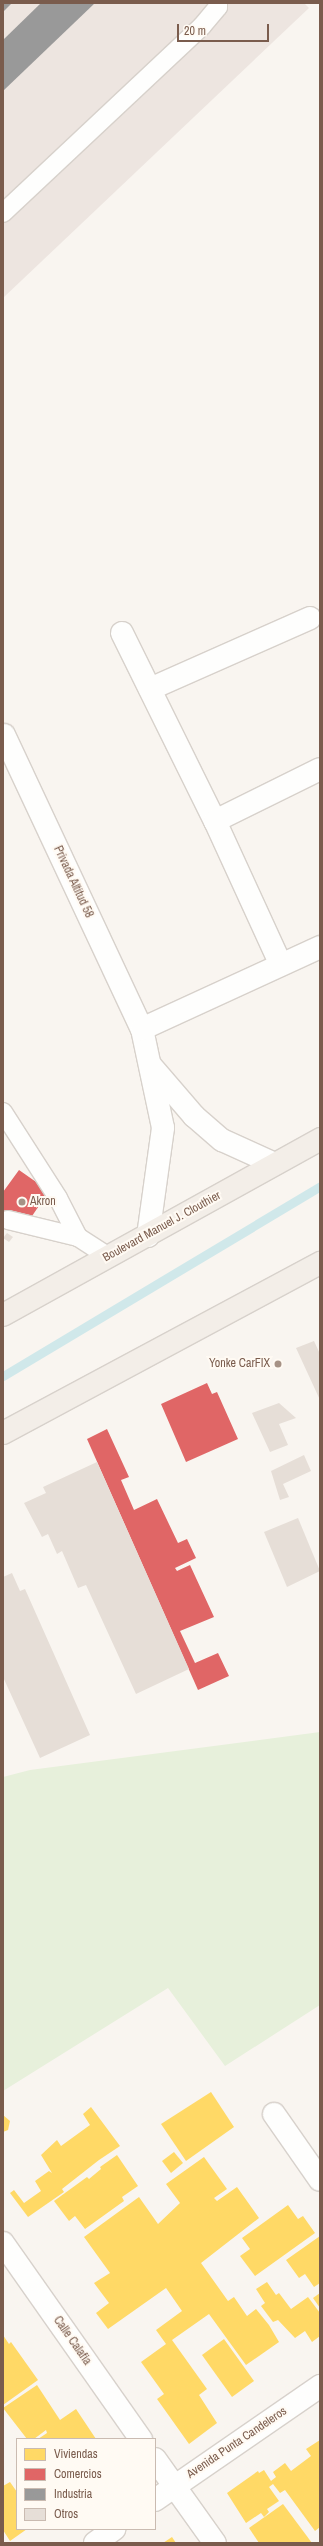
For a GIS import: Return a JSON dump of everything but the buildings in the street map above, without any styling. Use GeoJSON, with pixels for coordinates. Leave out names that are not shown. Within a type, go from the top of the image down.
{"type":"FeatureCollection","features":[{"type":"Feature","properties":{"kind":"main road","name":"Boulevard Manuel J. Clouthier"},"geometry":{"type":"LineString","coordinates":[[3,1315],[148,1236],[320,1139]]}},
{"type":"Feature","properties":{"kind":"main road"},"geometry":{"type":"LineString","coordinates":[[3,1432],[320,1263]]}},
{"type":"Feature","properties":{"kind":"street"},"geometry":{"type":"LineString","coordinates":[[150,689],[310,618]]}},
{"type":"Feature","properties":{"kind":"street"},"geometry":{"type":"LineString","coordinates":[[122,633],[215,821],[281,964]]}},
{"type":"Feature","properties":{"kind":"street","name":"Privada Altitud 58"},"geometry":{"type":"LineString","coordinates":[[4,735],[142,1029],[163,1128],[148,1236]]}},
{"type":"Feature","properties":{"kind":"street"},"geometry":{"type":"LineString","coordinates":[[215,821],[320,769]]}},
{"type":"Feature","properties":{"kind":"street"},"geometry":{"type":"LineString","coordinates":[[142,1029],[320,947]]}},
{"type":"Feature","properties":{"kind":"street","name":"Privada Altitud 58"},"geometry":{"type":"LineString","coordinates":[[150,1065],[194,1116],[222,1140],[275,1164]]}},
{"type":"Feature","properties":{"kind":"street"},"geometry":{"type":"LineString","coordinates":[[274,2114],[320,2180]]}},
{"type":"Feature","properties":{"kind":"street","name":"Calle Calafia"},"geometry":{"type":"LineString","coordinates":[[3,2243],[140,2438]]}},
{"type":"Feature","properties":{"kind":"street","name":"Avenida Punta Candeleros"},"geometry":{"type":"LineString","coordinates":[[156,2499],[320,2386]]}},
{"type":"Feature","properties":{"kind":"street"},"geometry":{"type":"LineString","coordinates":[[156,2460],[215,2543]]}},
{"type":"Feature","properties":{"kind":"street"},"geometry":{"type":"LineString","coordinates":[[95,2543],[113,2530]]}},
{"type":"Feature","properties":{"kind":"lane"},"geometry":{"type":"LineString","coordinates":[[3,213],[202,26],[218,7],[218,3]]}},
{"type":"Feature","properties":{"kind":"lane"},"geometry":{"type":"LineString","coordinates":[[3,1112],[58,1198],[78,1237]]}},
{"type":"Feature","properties":{"kind":"lane"},"geometry":{"type":"LineString","coordinates":[[8,1220],[78,1237],[109,1257]]}},
{"type":"Feature","properties":{"kind":"shaded area"},"geometry":{"type":"Polygon","coordinates":[[[3,3],[304,3],[309,8],[3,298],[3,3]]]}},
{"type":"Feature","properties":{"kind":"green space"},"geometry":{"type":"Polygon","coordinates":[[[320,1732],[320,2005],[225,2066],[168,1988],[3,2091],[3,1777],[30,1770],[320,1732]]]}},
{"type":"Feature","properties":{"kind":"waterway"},"geometry":{"type":"LineString","coordinates":[[3,1376],[320,1186]]}},
{"type":"Feature","properties":{"kind":"place","name":"Akron"},"geometry":{"type":"Point","coordinates":[22,1202]}},
{"type":"Feature","properties":{"kind":"place","name":"Yonke CarFIX"},"geometry":{"type":"Point","coordinates":[278,1364]}}]}
